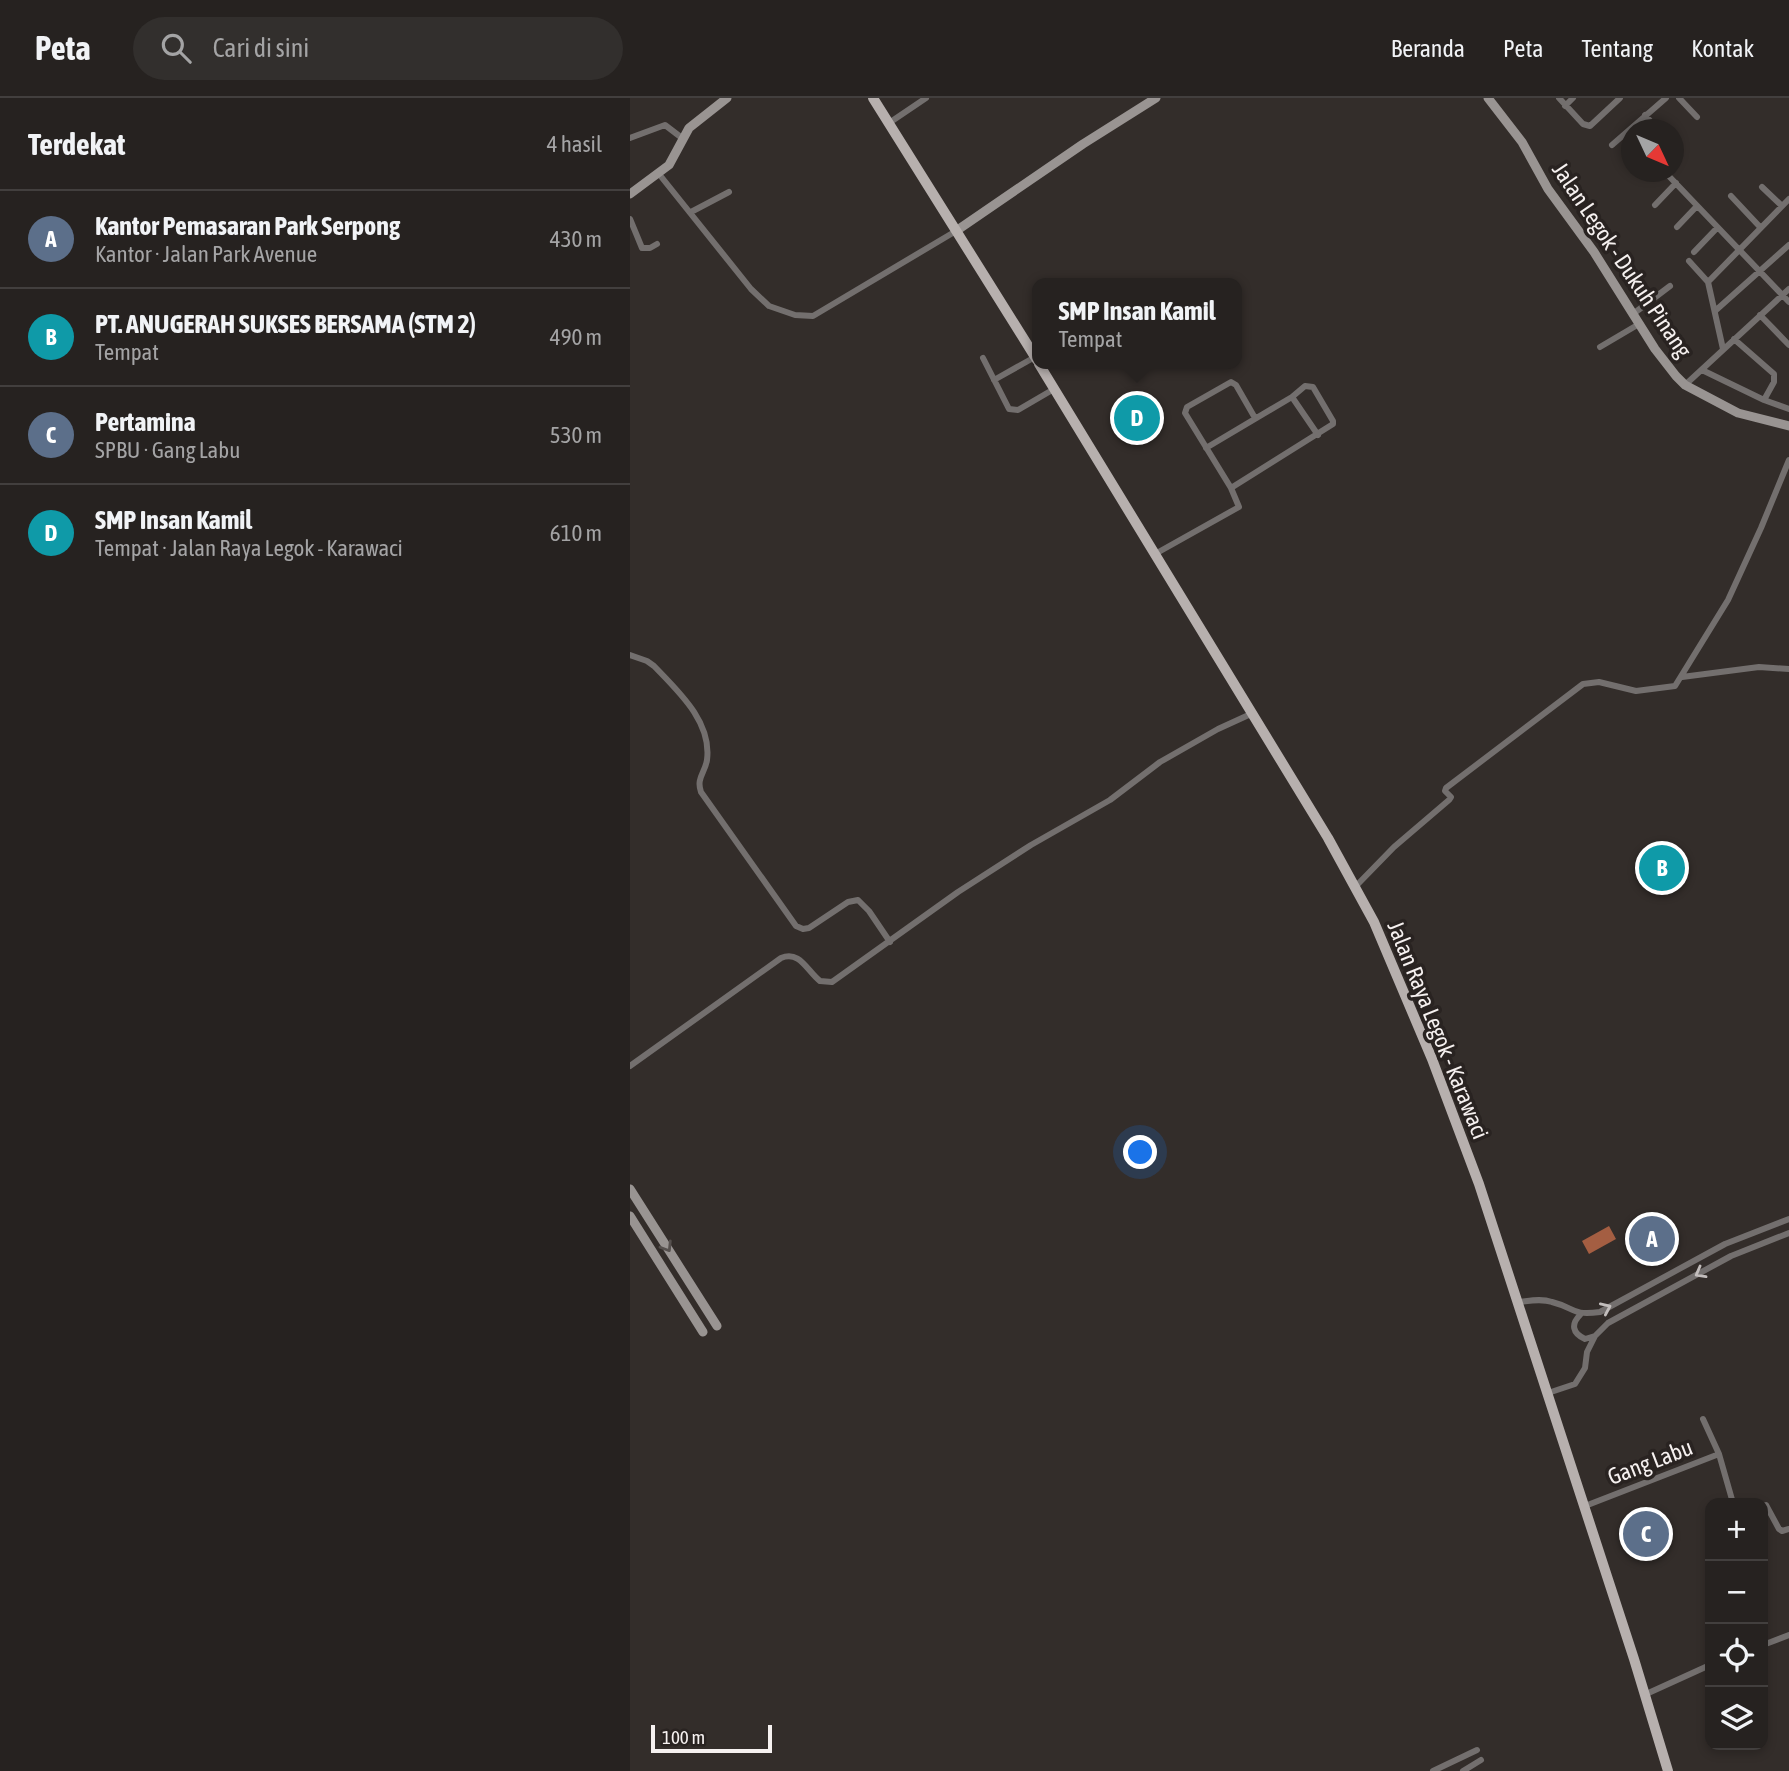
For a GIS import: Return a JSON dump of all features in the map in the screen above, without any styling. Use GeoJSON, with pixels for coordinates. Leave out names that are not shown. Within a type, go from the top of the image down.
{"type":"FeatureCollection","features":[{"type":"Feature","properties":{"kind":"main road","name":"Jalan Raya Legok - Karawaci"},"geometry":{"type":"LineString","coordinates":[[873,98],[1032,352]]}},
{"type":"Feature","properties":{"kind":"main road","name":"Jalan Raya Legok - Karawaci"},"geometry":{"type":"LineString","coordinates":[[1042,369],[1253,713],[1356,886],[1374,922],[1432,1059],[1479,1184],[1585,1506],[1668,1771]]}},
{"type":"Feature","properties":{"kind":"street"},"geometry":{"type":"LineString","coordinates":[[630,194],[659,174],[673,160],[682,138],[695,121],[727,98]]}},
{"type":"Feature","properties":{"kind":"street"},"geometry":{"type":"LineString","coordinates":[[890,123],[926,98]]}},
{"type":"Feature","properties":{"kind":"street"},"geometry":{"type":"LineString","coordinates":[[659,174],[751,289],[769,306],[795,316],[813,316],[957,232],[1056,162],[1156,98]]}},
{"type":"Feature","properties":{"kind":"street","name":"Jalan Legok - Dukuh Pinang"},"geometry":{"type":"LineString","coordinates":[[1488,98],[1522,142],[1548,190],[1594,252],[1666,365],[1685,385],[1738,413],[1789,426]]}},
{"type":"Feature","properties":{"kind":"street"},"geometry":{"type":"LineString","coordinates":[[1559,98],[1583,124],[1590,126],[1620,98]]}},
{"type":"Feature","properties":{"kind":"street"},"geometry":{"type":"LineString","coordinates":[[1565,106],[1573,98]]}},
{"type":"Feature","properties":{"kind":"street"},"geometry":{"type":"LineString","coordinates":[[1642,119],[1665,98]]}},
{"type":"Feature","properties":{"kind":"street"},"geometry":{"type":"LineString","coordinates":[[1679,98],[1697,117]]}},
{"type":"Feature","properties":{"kind":"street"},"geometry":{"type":"LineString","coordinates":[[1645,115],[1648,119]]}},
{"type":"Feature","properties":{"kind":"street"},"geometry":{"type":"LineString","coordinates":[[630,138],[663,125],[682,138]]}},
{"type":"Feature","properties":{"kind":"street"},"geometry":{"type":"LineString","coordinates":[[1612,145],[1621,139]]}},
{"type":"Feature","properties":{"kind":"street"},"geometry":{"type":"LineString","coordinates":[[1655,205],[1676,183],[1789,302]]}},
{"type":"Feature","properties":{"kind":"street"},"geometry":{"type":"LineString","coordinates":[[1762,187],[1782,206]]}},
{"type":"Feature","properties":{"kind":"street"},"geometry":{"type":"LineString","coordinates":[[691,212],[729,192]]}},
{"type":"Feature","properties":{"kind":"street"},"geometry":{"type":"LineString","coordinates":[[1731,196],[1760,227]]}},
{"type":"Feature","properties":{"kind":"street"},"geometry":{"type":"LineString","coordinates":[[1708,282],[1789,199]]}},
{"type":"Feature","properties":{"kind":"street"},"geometry":{"type":"LineString","coordinates":[[1677,227],[1697,206]]}},
{"type":"Feature","properties":{"kind":"street"},"geometry":{"type":"LineString","coordinates":[[630,219],[642,247],[650,248],[657,244]]}},
{"type":"Feature","properties":{"kind":"street"},"geometry":{"type":"LineString","coordinates":[[1694,252],[1717,228]]}},
{"type":"Feature","properties":{"kind":"street"},"geometry":{"type":"LineString","coordinates":[[1715,311],[1789,245]]}},
{"type":"Feature","properties":{"kind":"street"},"geometry":{"type":"LineString","coordinates":[[1689,261],[1708,282],[1723,349]]}},
{"type":"Feature","properties":{"kind":"street"},"geometry":{"type":"LineString","coordinates":[[1633,314],[1670,286]]}},
{"type":"Feature","properties":{"kind":"street"},"geometry":{"type":"LineString","coordinates":[[1685,385],[1789,289]]}},
{"type":"Feature","properties":{"kind":"street"},"geometry":{"type":"LineString","coordinates":[[1760,315],[1789,345]]}},
{"type":"Feature","properties":{"kind":"street"},"geometry":{"type":"LineString","coordinates":[[1601,347],[1639,324]]}},
{"type":"Feature","properties":{"kind":"street"},"geometry":{"type":"LineString","coordinates":[[1734,339],[1774,374],[1774,382],[1764,400]]}},
{"type":"Feature","properties":{"kind":"street"},"geometry":{"type":"LineString","coordinates":[[983,358],[1007,407],[1014,411],[1054,390]]}},
{"type":"Feature","properties":{"kind":"street"},"geometry":{"type":"LineString","coordinates":[[994,380],[1032,362]]}},
{"type":"Feature","properties":{"kind":"street"},"geometry":{"type":"LineString","coordinates":[[1702,370],[1789,409]]}},
{"type":"Feature","properties":{"kind":"street"},"geometry":{"type":"LineString","coordinates":[[1155,554],[1236,510],[1238,503],[1185,413],[1187,407],[1231,382],[1236,385],[1255,418]]}},
{"type":"Feature","properties":{"kind":"street"},"geometry":{"type":"LineString","coordinates":[[1206,448],[1292,397],[1305,386],[1313,387],[1334,423],[1231,488]]}},
{"type":"Feature","properties":{"kind":"street"},"geometry":{"type":"LineString","coordinates":[[1292,397],[1318,435]]}},
{"type":"Feature","properties":{"kind":"street"},"geometry":{"type":"LineString","coordinates":[[1356,886],[1394,847],[1450,800],[1446,788],[1583,684],[1599,682],[1636,691],[1675,686],[1728,600],[1789,460]]}},
{"type":"Feature","properties":{"kind":"street"},"geometry":{"type":"LineString","coordinates":[[630,655],[640,657],[654,666],[696,715],[704,730],[707,758],[699,780],[701,792],[796,926],[799,929],[809,928],[848,902],[858,900],[890,942]]}},
{"type":"Feature","properties":{"kind":"street"},"geometry":{"type":"LineString","coordinates":[[1682,677],[1759,667],[1789,669]]}},
{"type":"Feature","properties":{"kind":"street"},"geometry":{"type":"LineString","coordinates":[[630,1066],[788,955],[796,957],[820,981],[832,982],[992,870],[1110,800],[1160,762],[1218,729],[1253,713]]}},
{"type":"Feature","properties":{"kind":"street"},"geometry":{"type":"LineString","coordinates":[[630,1189],[717,1326]]}},
{"type":"Feature","properties":{"kind":"street"},"geometry":{"type":"LineString","coordinates":[[630,1216],[703,1332]]}},
{"type":"Feature","properties":{"kind":"street"},"geometry":{"type":"LineString","coordinates":[[1518,1302],[1553,1302],[1580,1315],[1601,1312],[1741,1236],[1789,1219]]}},
{"type":"Feature","properties":{"kind":"street"},"geometry":{"type":"LineString","coordinates":[[1754,1231],[1761,1243]]}},
{"type":"Feature","properties":{"kind":"street"},"geometry":{"type":"LineString","coordinates":[[1580,1315],[1573,1328],[1577,1335],[1585,1339],[1595,1335],[1608,1323],[1747,1249],[1789,1233]]}},
{"type":"Feature","properties":{"kind":"street"},"geometry":{"type":"LineString","coordinates":[[1741,1236],[1747,1249]]}},
{"type":"Feature","properties":{"kind":"street"},"geometry":{"type":"LineString","coordinates":[[1633,1294],[1639,1306]]}},
{"type":"Feature","properties":{"kind":"street"},"geometry":{"type":"LineString","coordinates":[[1548,1394],[1575,1384],[1585,1368],[1587,1352],[1595,1335]]}},
{"type":"Feature","properties":{"kind":"street"},"geometry":{"type":"LineString","coordinates":[[1703,1419],[1720,1454]]}},
{"type":"Feature","properties":{"kind":"street","name":"Gang Labu"},"geometry":{"type":"LineString","coordinates":[[1585,1506],[1720,1454],[1732,1498]]}},
{"type":"Feature","properties":{"kind":"street"},"geometry":{"type":"LineString","coordinates":[[1768,1509],[1779,1529],[1789,1529]]}},
{"type":"Feature","properties":{"kind":"street"},"geometry":{"type":"LineString","coordinates":[[1768,1643],[1789,1635]]}},
{"type":"Feature","properties":{"kind":"street"},"geometry":{"type":"LineString","coordinates":[[1644,1695],[1705,1667]]}},
{"type":"Feature","properties":{"kind":"street"},"geometry":{"type":"LineString","coordinates":[[1433,1771],[1477,1750]]}},
{"type":"Feature","properties":{"kind":"street"},"geometry":{"type":"LineString","coordinates":[[1463,1771],[1481,1760]]}},
{"type":"Feature","properties":{"kind":"shaded area"},"geometry":{"type":"Polygon","coordinates":[[[1609,1226],[1616,1239],[1589,1254],[1582,1241],[1609,1226]]]}},
{"type":"Feature","properties":{"kind":"place","name":"SMP Insan Kamil"},"geometry":{"type":"Point","coordinates":[1137,418]}},
{"type":"Feature","properties":{"kind":"place","name":"PT. ANUGERAH SUKSES BERSAMA (STM 2)"},"geometry":{"type":"Point","coordinates":[1662,868]}},
{"type":"Feature","properties":{"kind":"place","name":"Kantor Pemasaran Park Serpong"},"geometry":{"type":"Point","coordinates":[1652,1239]}},
{"type":"Feature","properties":{"kind":"place","name":"Pertamina"},"geometry":{"type":"Point","coordinates":[1646,1534]}}]}
